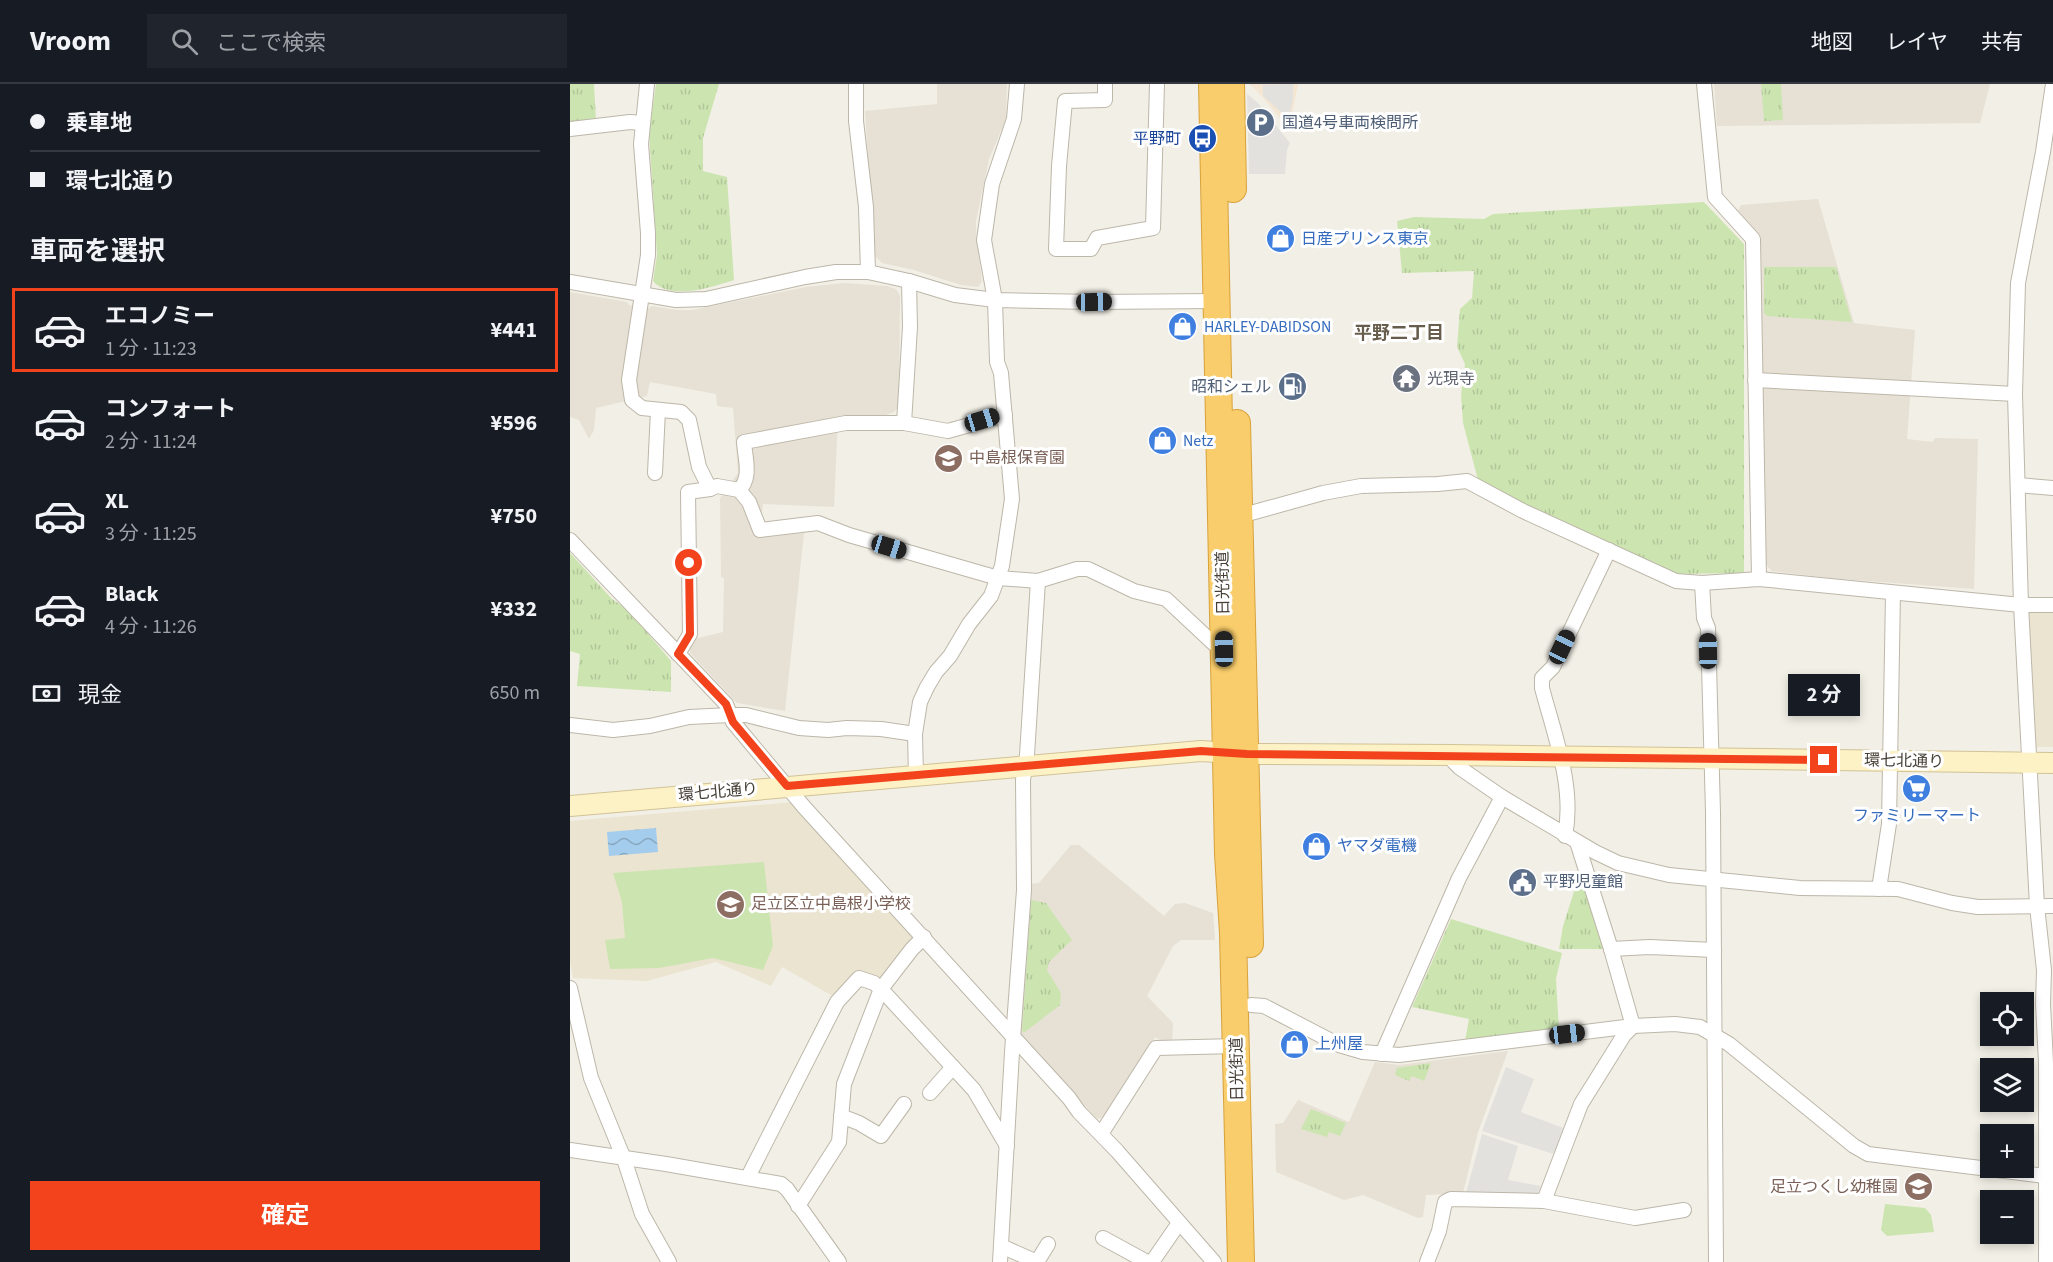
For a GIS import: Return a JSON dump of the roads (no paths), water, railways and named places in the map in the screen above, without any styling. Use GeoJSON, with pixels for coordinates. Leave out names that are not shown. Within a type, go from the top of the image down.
{"type":"FeatureCollection","features":[{"type":"Feature","properties":{"kind":"highway","name":"日光街道"},"geometry":{"type":"LineString","coordinates":[[1212,84],[1224,649],[1236,753],[1251,1005],[1258,1262]]}},
{"type":"Feature","properties":{"kind":"highway","name":"日光街道"},"geometry":{"type":"LineString","coordinates":[[1231,84],[1240,516],[1236,753],[1228,855],[1233,933],[1241,1262]]}},
{"type":"Feature","properties":{"kind":"street"},"geometry":{"type":"LineString","coordinates":[[647,84],[642,123],[642,155],[648,255],[628,380],[632,400],[642,408],[681,412],[689,420],[699,467],[710,489]]}},
{"type":"Feature","properties":{"kind":"street"},"geometry":{"type":"LineString","coordinates":[[856,84],[856,121],[866,207],[868,272]]}},
{"type":"Feature","properties":{"kind":"street"},"geometry":{"type":"LineString","coordinates":[[916,776],[915,734],[920,702],[936,672],[950,656],[969,624],[991,596],[1002,567],[1012,499],[1002,373],[997,362],[995,300],[984,240],[996,167],[1014,119],[1017,84]]}},
{"type":"Feature","properties":{"kind":"street"},"geometry":{"type":"LineString","coordinates":[[1105,84],[1105,100],[1065,101],[1059,166],[1056,249],[1091,249],[1097,238],[1154,228],[1157,84]]}},
{"type":"Feature","properties":{"kind":"street"},"geometry":{"type":"LineString","coordinates":[[1704,84],[1715,197],[1753,239],[1759,579]]}},
{"type":"Feature","properties":{"kind":"street"},"geometry":{"type":"LineString","coordinates":[[2046,1262],[2045,1176],[2049,1073],[2044,970],[2037,906],[2021,605],[2015,394],[2018,283],[2048,152],[2053,84]]}},
{"type":"Feature","properties":{"kind":"street"},"geometry":{"type":"LineString","coordinates":[[570,129],[630,122],[642,123]]}},
{"type":"Feature","properties":{"kind":"street"},"geometry":{"type":"LineString","coordinates":[[570,282],[676,300],[706,299],[805,277],[836,272],[868,272],[909,280],[955,295],[995,300],[1217,301]]}},
{"type":"Feature","properties":{"kind":"street"},"geometry":{"type":"LineString","coordinates":[[904,423],[910,327],[909,280]]}},
{"type":"Feature","properties":{"kind":"street"},"geometry":{"type":"LineString","coordinates":[[1755,380],[2015,394]]}},
{"type":"Feature","properties":{"kind":"street"},"geometry":{"type":"LineString","coordinates":[[655,473],[658,410]]}},
{"type":"Feature","properties":{"kind":"street"},"geometry":{"type":"LineString","coordinates":[[739,490],[745,484],[747,476],[744,442],[846,423],[904,423],[948,431],[1005,415]]}},
{"type":"Feature","properties":{"kind":"street"},"geometry":{"type":"LineString","coordinates":[[1240,516],[1323,493],[1361,486],[1467,481],[1523,511],[1676,581],[1702,583],[1759,579],[2021,605],[2053,606]]}},
{"type":"Feature","properties":{"kind":"street"},"geometry":{"type":"LineString","coordinates":[[2018,485],[2053,488]]}},
{"type":"Feature","properties":{"kind":"street"},"geometry":{"type":"LineString","coordinates":[[678,654],[690,634],[688,492],[717,486],[739,490],[749,502],[760,530],[818,523],[849,535],[998,578],[1038,581],[1077,569],[1088,569],[1134,591],[1166,600],[1214,643],[1224,649]]}},
{"type":"Feature","properties":{"kind":"street"},"geometry":{"type":"LineString","coordinates":[[570,540],[726,704],[733,722],[834,842],[924,937],[1214,1262]]}},
{"type":"Feature","properties":{"kind":"street"},"geometry":{"type":"LineString","coordinates":[[1609,550],[1553,667],[1542,678],[1542,688],[1559,756],[1564,766],[1571,839],[1611,949],[1634,1026]]}},
{"type":"Feature","properties":{"kind":"street"},"geometry":{"type":"LineString","coordinates":[[1000,1262],[1024,890],[1023,780],[1027,756],[1038,581]]}},
{"type":"Feature","properties":{"kind":"street"},"geometry":{"type":"LineString","coordinates":[[1702,583],[1704,618],[1708,628],[1711,758],[1716,1262]]}},
{"type":"Feature","properties":{"kind":"street"},"geometry":{"type":"LineString","coordinates":[[1879,889],[1889,824],[1893,593]]}},
{"type":"Feature","properties":{"kind":"street"},"geometry":{"type":"LineString","coordinates":[[570,725],[613,730],[651,726],[689,717],[746,715],[799,728],[881,729],[915,734]]}},
{"type":"Feature","properties":{"kind":"street","name":"環七北通り"},"geometry":{"type":"LineString","coordinates":[[570,806],[1201,751],[2053,763]]}},
{"type":"Feature","properties":{"kind":"street"},"geometry":{"type":"LineString","coordinates":[[1452,755],[1454,762],[1460,768],[1571,839],[1618,862],[1669,875],[1800,888],[1898,889],[1952,903],[1978,907],[2053,906]]}},
{"type":"Feature","properties":{"kind":"street"},"geometry":{"type":"LineString","coordinates":[[1382,1054],[1460,879],[1502,797]]}},
{"type":"Feature","properties":{"kind":"street"},"geometry":{"type":"LineString","coordinates":[[798,1206],[839,1142],[844,1084],[881,989],[924,937]]}},
{"type":"Feature","properties":{"kind":"street"},"geometry":{"type":"LineString","coordinates":[[1611,949],[1650,947],[1714,950]]}},
{"type":"Feature","properties":{"kind":"street"},"geometry":{"type":"LineString","coordinates":[[748,1177],[837,1002],[859,978],[874,983],[881,989],[974,1090],[1007,1146]]}},
{"type":"Feature","properties":{"kind":"street"},"geometry":{"type":"LineString","coordinates":[[570,988],[591,1078],[624,1159],[642,1214],[669,1262]]}},
{"type":"Feature","properties":{"kind":"street"},"geometry":{"type":"LineString","coordinates":[[1251,1005],[1264,1006],[1339,1045],[1363,1052],[1399,1055],[1634,1026],[1675,1023],[1700,1027],[1729,1044],[1854,1146],[1868,1154],[2045,1176]]}},
{"type":"Feature","properties":{"kind":"street"},"geometry":{"type":"LineString","coordinates":[[1544,1201],[1581,1104],[1624,1035],[1634,1026]]}},
{"type":"Feature","properties":{"kind":"street"},"geometry":{"type":"LineString","coordinates":[[1101,1134],[1156,1047],[1236,1046]]}},
{"type":"Feature","properties":{"kind":"street"},"geometry":{"type":"LineString","coordinates":[[930,1093],[953,1067]]}},
{"type":"Feature","properties":{"kind":"street"},"geometry":{"type":"LineString","coordinates":[[841,1116],[881,1136],[904,1104]]}},
{"type":"Feature","properties":{"kind":"street"},"geometry":{"type":"LineString","coordinates":[[570,1150],[781,1184],[787,1189],[838,1262]]}},
{"type":"Feature","properties":{"kind":"street"},"geometry":{"type":"LineString","coordinates":[[1427,1262],[1439,1231],[1445,1202],[1451,1199],[1544,1201],[1635,1218],[1684,1210]]}},
{"type":"Feature","properties":{"kind":"street"},"geometry":{"type":"LineString","coordinates":[[1152,1262],[1179,1223]]}},
{"type":"Feature","properties":{"kind":"street"},"geometry":{"type":"LineString","coordinates":[[1103,1238],[1148,1262]]}},
{"type":"Feature","properties":{"kind":"street"},"geometry":{"type":"LineString","coordinates":[[1002,1245],[1037,1262],[1048,1244]]}},
{"type":"Feature","properties":{"kind":"water"},"geometry":{"type":"Polygon","coordinates":[[[656,828],[658,852],[609,856],[607,832],[656,828]]]}},
{"type":"Feature","properties":{"kind":"place","name":"国道4号車両検問所"},"geometry":{"type":"Point","coordinates":[1261,123]}},
{"type":"Feature","properties":{"kind":"place","name":"平野町"},"geometry":{"type":"Point","coordinates":[1202,139]}},
{"type":"Feature","properties":{"kind":"place","name":"日産プリンス東京"},"geometry":{"type":"Point","coordinates":[1280,239]}},
{"type":"Feature","properties":{"kind":"place","name":"HARLEY-DABIDSON"},"geometry":{"type":"Point","coordinates":[1183,327]}},
{"type":"Feature","properties":{"kind":"place","name":"光現寺"},"geometry":{"type":"Point","coordinates":[1406,379]}},
{"type":"Feature","properties":{"kind":"place","name":"昭和シェル"},"geometry":{"type":"Point","coordinates":[1292,387]}},
{"type":"Feature","properties":{"kind":"place","name":"Netz"},"geometry":{"type":"Point","coordinates":[1162,441]}},
{"type":"Feature","properties":{"kind":"place","name":"中島根保育園"},"geometry":{"type":"Point","coordinates":[948,458]}},
{"type":"Feature","properties":{"kind":"place","name":"ファミリーマート"},"geometry":{"type":"Point","coordinates":[1917,788]}},
{"type":"Feature","properties":{"kind":"place","name":"ヤマダ電機"},"geometry":{"type":"Point","coordinates":[1316,846]}},
{"type":"Feature","properties":{"kind":"place","name":"平野児童館"},"geometry":{"type":"Point","coordinates":[1522,882]}},
{"type":"Feature","properties":{"kind":"place","name":"足立区立中島根小学校"},"geometry":{"type":"Point","coordinates":[730,904]}},
{"type":"Feature","properties":{"kind":"place","name":"上州屋"},"geometry":{"type":"Point","coordinates":[1294,1044]}},
{"type":"Feature","properties":{"kind":"place","name":"足立つくし幼稚園"},"geometry":{"type":"Point","coordinates":[1919,1187]}},
{"type":"Feature","properties":{"kind":"district","name":"平野二丁目"},"geometry":{"type":"Point","coordinates":[1399,333]}}]}
